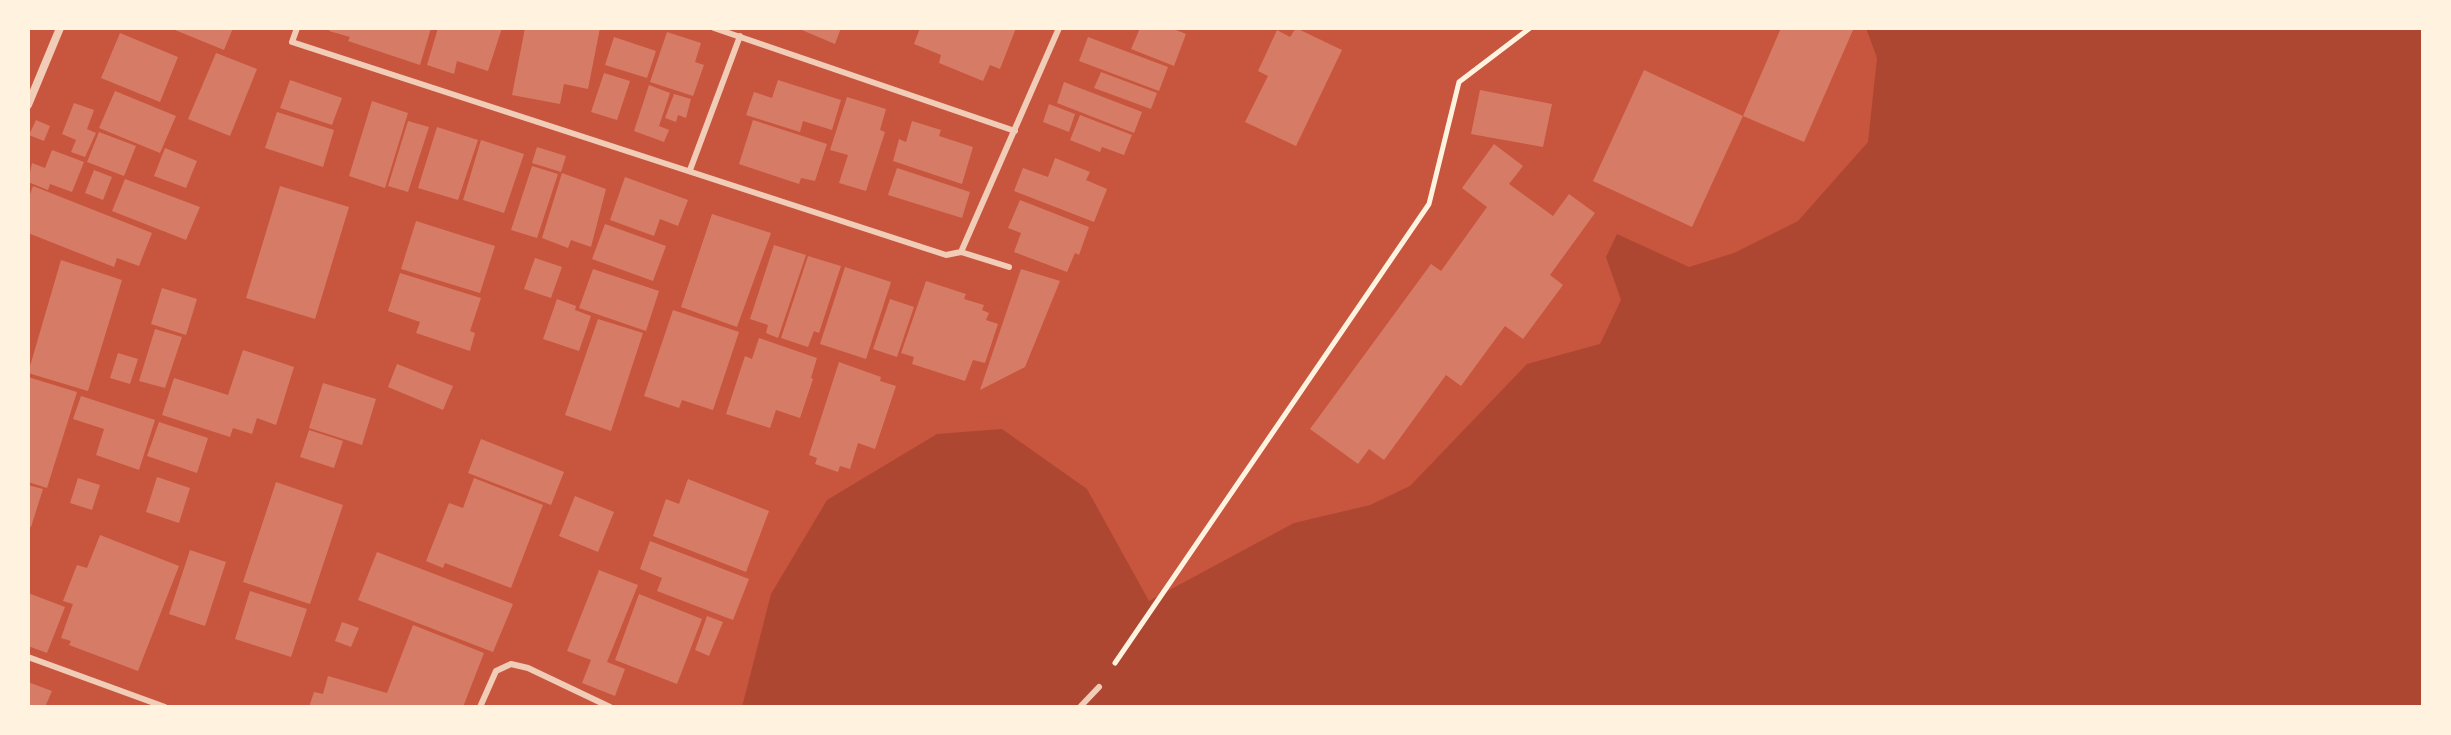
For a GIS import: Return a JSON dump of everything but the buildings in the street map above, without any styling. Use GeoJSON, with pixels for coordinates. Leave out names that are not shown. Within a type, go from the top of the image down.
{"type":"FeatureCollection","features":[{"type":"Feature","properties":{"kind":"street"},"geometry":{"type":"LineString","coordinates":[[28,105],[60,28]]}},
{"type":"Feature","properties":{"kind":"lane"},"geometry":{"type":"LineString","coordinates":[[297,28],[292,42],[946,255],[961,252],[1009,267]]}},
{"type":"Feature","properties":{"kind":"lane"},"geometry":{"type":"LineString","coordinates":[[714,28],[1015,131]]}},
{"type":"Feature","properties":{"kind":"lane"},"geometry":{"type":"LineString","coordinates":[[961,252],[1059,28]]}},
{"type":"Feature","properties":{"kind":"lane"},"geometry":{"type":"LineString","coordinates":[[690,170],[740,36]]}},
{"type":"Feature","properties":{"kind":"lane"},"geometry":{"type":"LineString","coordinates":[[28,657],[165,707]]}},
{"type":"Feature","properties":{"kind":"lane"},"geometry":{"type":"LineString","coordinates":[[480,707],[496,671],[511,664],[528,668],[610,707]]}},
{"type":"Feature","properties":{"kind":"lane"},"geometry":{"type":"LineString","coordinates":[[1080,707],[1099,687]]}},
{"type":"Feature","properties":{"kind":"path"},"geometry":{"type":"LineString","coordinates":[[1099,687],[1429,204],[1459,82],[1530,28]]}},
{"type":"Feature","properties":{"kind":"shaded area"},"geometry":{"type":"Polygon","coordinates":[[[1866,28],[2423,28],[2423,707],[742,707],[771,594],[827,500],[937,434],[1002,429],[1087,489],[1149,601],[1294,523],[1370,505],[1410,486],[1527,364],[1600,344],[1621,300],[1606,257],[1617,234],[1689,267],[1734,253],[1798,221],[1868,142],[1877,58],[1866,28]]]}}]}
